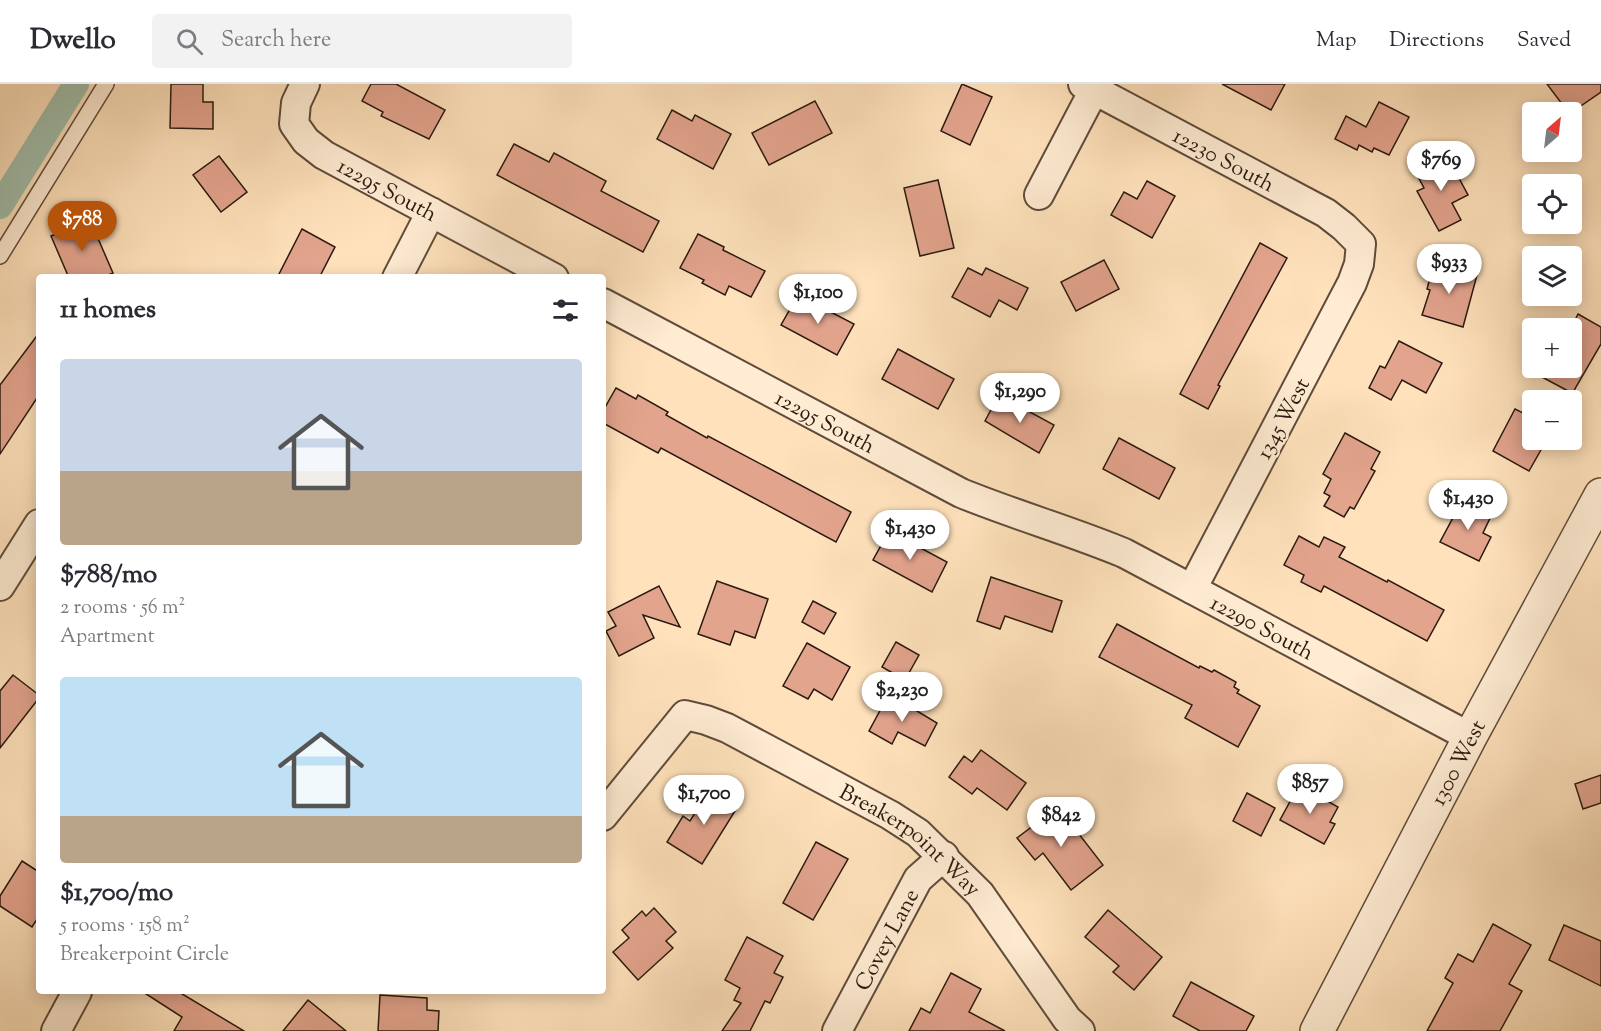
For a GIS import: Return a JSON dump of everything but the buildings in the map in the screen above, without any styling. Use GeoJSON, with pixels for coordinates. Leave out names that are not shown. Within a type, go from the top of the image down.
{"type":"FeatureCollection","features":[{"type":"Feature","properties":{"kind":"street","name":"12295 South"},"geometry":{"type":"LineString","coordinates":[[305,84],[296,103],[294,124],[306,141],[324,155],[547,274]]}},
{"type":"Feature","properties":{"kind":"street"},"geometry":{"type":"LineString","coordinates":[[1039,195],[1089,87]]}},
{"type":"Feature","properties":{"kind":"street","name":"12230 South"},"geometry":{"type":"LineString","coordinates":[[1089,87],[1326,213],[1361,244]]}},
{"type":"Feature","properties":{"kind":"street"},"geometry":{"type":"LineString","coordinates":[[399,274],[431,212]]}},
{"type":"Feature","properties":{"kind":"street","name":"1345 West"},"geometry":{"type":"LineString","coordinates":[[1192,589],[1352,283],[1359,264],[1361,244]]}},
{"type":"Feature","properties":{"kind":"street","name":"12295 South"},"geometry":{"type":"LineString","coordinates":[[606,305],[961,493],[1053,526]]}},
{"type":"Feature","properties":{"kind":"street","name":"1300 West"},"geometry":{"type":"LineString","coordinates":[[1317,1031],[1470,737],[1601,495]]}},
{"type":"Feature","properties":{"kind":"street","name":"12290 South"},"geometry":{"type":"LineString","coordinates":[[1053,526],[1124,553],[1470,737]]}},
{"type":"Feature","properties":{"kind":"street"},"geometry":{"type":"LineString","coordinates":[[0,586],[36,529]]}},
{"type":"Feature","properties":{"kind":"street","name":"Breakerpoint Way"},"geometry":{"type":"LineString","coordinates":[[606,812],[685,715],[727,728],[890,815],[918,833],[944,856],[980,894],[1067,1019],[1080,1031]]}},
{"type":"Feature","properties":{"kind":"street","name":"Covey Lane"},"geometry":{"type":"LineString","coordinates":[[837,1031],[918,879],[944,856]]}},
{"type":"Feature","properties":{"kind":"street"},"geometry":{"type":"LineString","coordinates":[[56,1031],[76,994]]}},
{"type":"Feature","properties":{"kind":"lane"},"geometry":{"type":"LineString","coordinates":[[0,256],[106,84]]}},
{"type":"Feature","properties":{"kind":"waterway"},"geometry":{"type":"LineString","coordinates":[[0,206],[76,84]]}}]}
